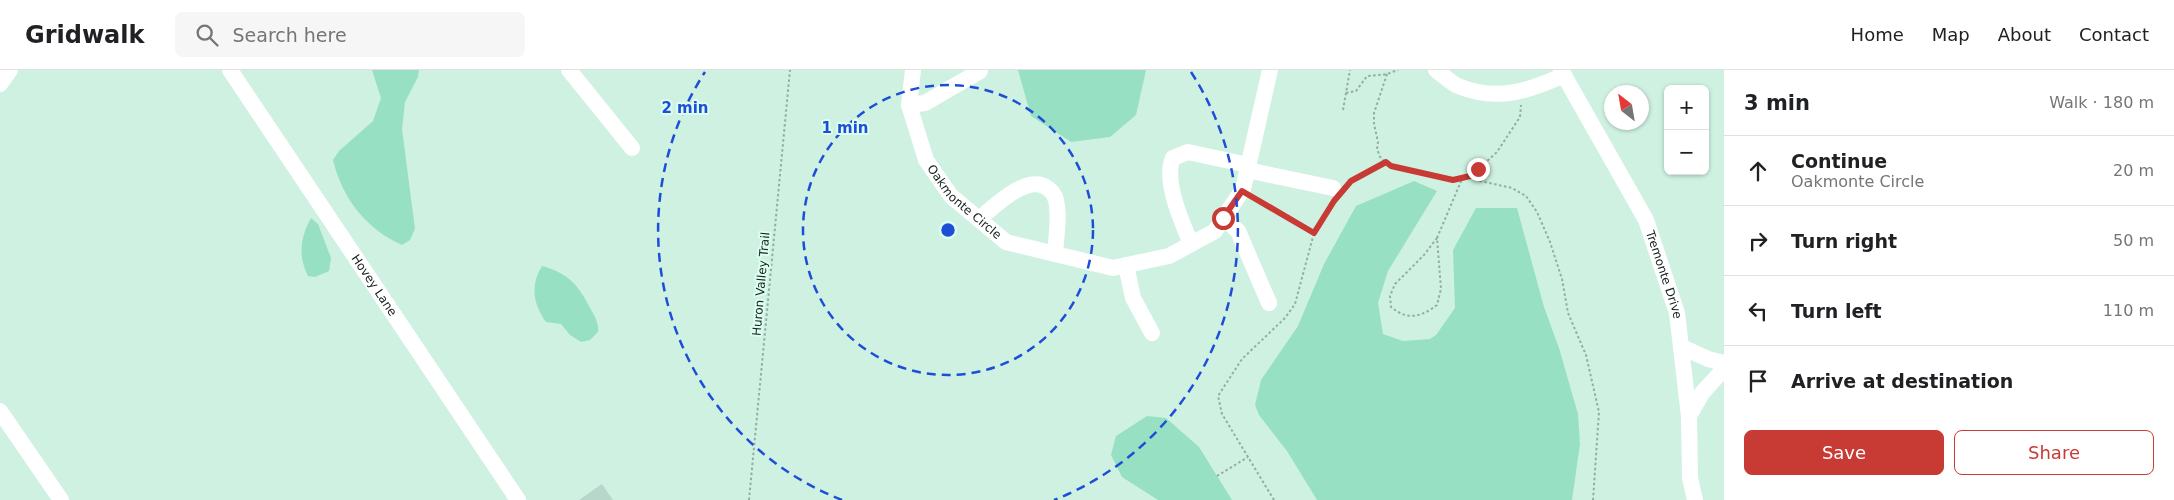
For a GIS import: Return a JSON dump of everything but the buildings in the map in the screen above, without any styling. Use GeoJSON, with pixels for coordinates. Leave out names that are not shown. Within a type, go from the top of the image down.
{"type":"FeatureCollection","features":[{"type":"Feature","properties":{"kind":"street"},"geometry":{"type":"LineString","coordinates":[[0,84],[10,70]]}},
{"type":"Feature","properties":{"kind":"street","name":"Hovey Lane"},"geometry":{"type":"LineString","coordinates":[[230,70],[518,500]]}},
{"type":"Feature","properties":{"kind":"street"},"geometry":{"type":"LineString","coordinates":[[569,70],[632,148]]}},
{"type":"Feature","properties":{"kind":"street","name":"Oakmonte Circle"},"geometry":{"type":"LineString","coordinates":[[913,70],[909,105],[926,160],[951,196],[1006,242],[1113,268],[1169,256],[1215,231],[1242,191],[1270,70]]}},
{"type":"Feature","properties":{"kind":"street"},"geometry":{"type":"LineString","coordinates":[[1436,70],[1458,86],[1493,94],[1520,93],[1563,72]]}},
{"type":"Feature","properties":{"kind":"street"},"geometry":{"type":"LineString","coordinates":[[909,105],[925,103],[980,72]]}},
{"type":"Feature","properties":{"kind":"street","name":"Tremonte Drive"},"geometry":{"type":"LineString","coordinates":[[1563,72],[1646,220],[1677,313],[1689,416],[1690,478],[1696,500]]}},
{"type":"Feature","properties":{"kind":"street"},"geometry":{"type":"LineString","coordinates":[[1191,244],[1176,209],[1170,172],[1173,158],[1188,152],[1338,192]]}},
{"type":"Feature","properties":{"kind":"street"},"geometry":{"type":"LineString","coordinates":[[979,220],[1009,195],[1032,184],[1050,188],[1056,199],[1058,214],[1055,254]]}},
{"type":"Feature","properties":{"kind":"street"},"geometry":{"type":"LineString","coordinates":[[1223,218],[1238,231],[1268,304]]}},
{"type":"Feature","properties":{"kind":"street"},"geometry":{"type":"LineString","coordinates":[[1126,265],[1133,298],[1152,332]]}},
{"type":"Feature","properties":{"kind":"street"},"geometry":{"type":"LineString","coordinates":[[1682,347],[1708,360],[1724,363]]}},
{"type":"Feature","properties":{"kind":"street"},"geometry":{"type":"LineString","coordinates":[[1689,416],[1702,393],[1724,369]]}},
{"type":"Feature","properties":{"kind":"street"},"geometry":{"type":"LineString","coordinates":[[0,411],[61,500]]}},
{"type":"Feature","properties":{"kind":"path","name":"Huron Valley Trail"},"geometry":{"type":"LineString","coordinates":[[749,500],[790,70]]}},
{"type":"Feature","properties":{"kind":"path"},"geometry":{"type":"LineString","coordinates":[[1343,110],[1350,70]]}},
{"type":"Feature","properties":{"kind":"path"},"geometry":{"type":"LineString","coordinates":[[1373,70],[1376,74]]}},
{"type":"Feature","properties":{"kind":"path"},"geometry":{"type":"LineString","coordinates":[[1346,93],[1356,91],[1367,76],[1387,74],[1398,70]]}},
{"type":"Feature","properties":{"kind":"path"},"geometry":{"type":"LineString","coordinates":[[1387,74],[1374,113],[1378,142],[1377,149],[1381,159],[1391,166],[1453,180],[1470,176],[1497,152],[1520,117],[1520,93]]}},
{"type":"Feature","properties":{"kind":"path"},"geometry":{"type":"LineString","coordinates":[[1274,500],[1222,414],[1218,396],[1242,359],[1285,318],[1295,304],[1314,233],[1338,192],[1351,181],[1386,162]]}},
{"type":"Feature","properties":{"kind":"path"},"geometry":{"type":"LineString","coordinates":[[1470,176],[1476,180],[1512,188],[1526,196],[1537,212],[1550,242],[1562,279],[1568,313],[1586,355],[1598,412],[1593,500]]}},
{"type":"Feature","properties":{"kind":"path"},"geometry":{"type":"LineString","coordinates":[[1437,238],[1441,289],[1438,305],[1427,313],[1416,316],[1400,314],[1391,307],[1390,296],[1395,284],[1424,255],[1437,238],[1462,179]]}},
{"type":"Feature","properties":{"kind":"path"},"geometry":{"type":"LineString","coordinates":[[1242,191],[1314,233]]}},
{"type":"Feature","properties":{"kind":"path"},"geometry":{"type":"LineString","coordinates":[[1217,476],[1248,457]]}},
{"type":"Feature","properties":{"kind":"shaded area"},"geometry":{"type":"Polygon","coordinates":[[[372,70],[419,70],[418,77],[405,102],[402,129],[415,229],[410,240],[402,245],[377,230],[357,211],[343,187],[333,160],[339,151],[373,121],[381,98],[372,70]]]}},
{"type":"Feature","properties":{"kind":"shaded area"},"geometry":{"type":"Polygon","coordinates":[[[1018,70],[1146,70],[1136,115],[1110,137],[1071,142],[1031,116],[1018,70]]]}},
{"type":"Feature","properties":{"kind":"shaded area"},"geometry":{"type":"Polygon","coordinates":[[[1414,181],[1437,191],[1388,271],[1378,303],[1383,334],[1403,341],[1430,339],[1436,335],[1455,308],[1453,250],[1476,208],[1517,208],[1544,307],[1559,348],[1578,414],[1580,444],[1572,500],[1317,500],[1287,451],[1259,415],[1255,405],[1261,380],[1298,326],[1324,264],[1356,206],[1414,181]]]}},
{"type":"Feature","properties":{"kind":"shaded area"},"geometry":{"type":"Polygon","coordinates":[[[311,218],[318,224],[331,258],[329,271],[315,277],[308,276],[302,254],[304,233],[311,218]]]}},
{"type":"Feature","properties":{"kind":"shaded area"},"geometry":{"type":"Polygon","coordinates":[[[542,266],[565,276],[585,298],[598,325],[598,332],[590,340],[581,342],[570,335],[561,324],[546,322],[538,308],[535,294],[536,280],[542,266]]]}},
{"type":"Feature","properties":{"kind":"shaded area"},"geometry":{"type":"Polygon","coordinates":[[[1147,416],[1166,418],[1199,447],[1232,500],[1158,500],[1122,477],[1111,455],[1116,436],[1147,416]]]}},
{"type":"Feature","properties":{"kind":"route"},"geometry":{"type":"LineString","coordinates":[[1223,218],[1242,191],[1314,233],[1334,201],[1351,181],[1386,162],[1391,166],[1453,180],[1470,176],[1478,169]]}}]}
